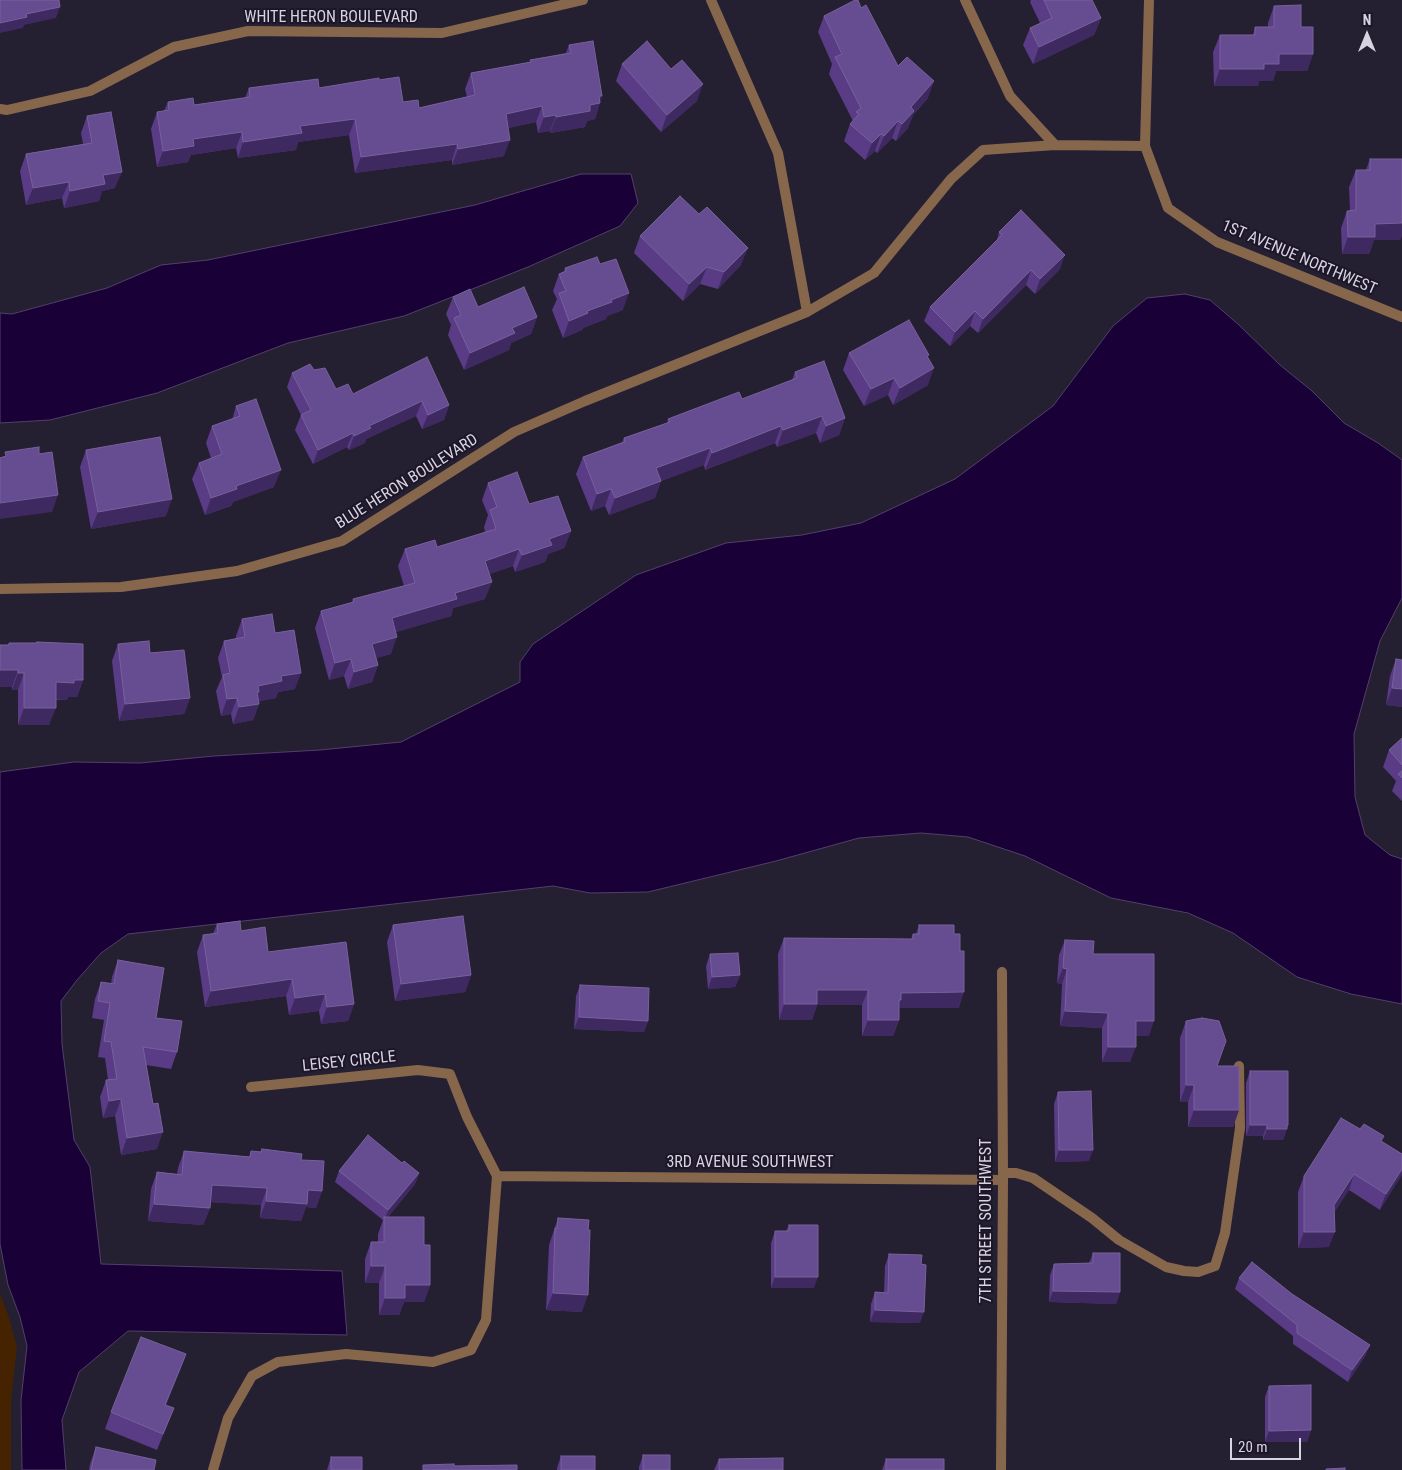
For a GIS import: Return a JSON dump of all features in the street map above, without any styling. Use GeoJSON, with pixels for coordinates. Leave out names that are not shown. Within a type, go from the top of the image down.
{"type":"FeatureCollection","features":[{"type":"Feature","properties":{"kind":"street","name":"WHITE HERON BOULEVARD"},"geometry":{"type":"LineString","coordinates":[[0,110],[90,91],[174,47],[248,31],[442,33],[583,0]]}},
{"type":"Feature","properties":{"kind":"street"},"geometry":{"type":"LineString","coordinates":[[711,0],[778,153],[807,312]]}},
{"type":"Feature","properties":{"kind":"street"},"geometry":{"type":"LineString","coordinates":[[965,0],[1010,96],[1055,145]]}},
{"type":"Feature","properties":{"kind":"street"},"geometry":{"type":"LineString","coordinates":[[1145,146],[1149,0]]}},
{"type":"Feature","properties":{"kind":"street","name":"BLUE HERON BOULEVARD"},"geometry":{"type":"LineString","coordinates":[[0,588],[122,587],[237,571],[342,541],[514,432],[585,401],[807,312],[874,273],[951,179],[983,150],[1055,145],[1145,146]]}},
{"type":"Feature","properties":{"kind":"street","name":"1ST AVENUE NORTHWEST"},"geometry":{"type":"LineString","coordinates":[[1145,146],[1168,208],[1217,242],[1402,317]]}},
{"type":"Feature","properties":{"kind":"street","name":"7TH STREET SOUTHWEST"},"geometry":{"type":"LineString","coordinates":[[1001,1470],[1002,972]]}},
{"type":"Feature","properties":{"kind":"street","name":"3RD AVENUE SOUTHWEST"},"geometry":{"type":"LineString","coordinates":[[497,1176],[1003,1176],[1016,1173],[1033,1178],[1092,1218],[1119,1240],[1166,1267],[1198,1272],[1215,1266],[1225,1233],[1240,1128],[1239,1066]]}},
{"type":"Feature","properties":{"kind":"street","name":"LEISEY CIRCLE"},"geometry":{"type":"LineString","coordinates":[[251,1087],[418,1070],[450,1074],[467,1117],[497,1176]]}},
{"type":"Feature","properties":{"kind":"street"},"geometry":{"type":"LineString","coordinates":[[213,1470],[228,1418],[252,1376],[278,1362],[346,1354],[433,1362],[470,1350],[486,1320],[497,1176]]}},
{"type":"Feature","properties":{"kind":"shaded area"},"geometry":{"type":"Polygon","coordinates":[[[581,174],[631,174],[638,203],[620,226],[528,267],[404,316],[288,343],[157,393],[50,420],[0,423],[0,313],[12,314],[107,288],[161,265],[208,260],[475,205],[581,174]]]}},
{"type":"Feature","properties":{"kind":"shaded area"},"geometry":{"type":"Polygon","coordinates":[[[1185,294],[1210,300],[1280,365],[1312,391],[1344,423],[1402,460],[1402,598],[1380,641],[1354,734],[1355,797],[1365,835],[1390,855],[1402,859],[1402,1004],[1351,994],[1297,977],[1233,933],[1188,913],[1111,898],[1025,856],[968,837],[921,833],[859,838],[776,861],[648,892],[590,893],[553,886],[128,934],[101,953],[61,1001],[62,1044],[74,1140],[90,1167],[101,1264],[342,1271],[347,1335],[128,1331],[79,1372],[62,1420],[66,1470],[22,1470],[21,1400],[27,1346],[20,1317],[8,1285],[0,1244],[0,772],[74,762],[140,763],[401,742],[520,682],[520,662],[533,644],[636,575],[726,543],[802,535],[861,523],[955,479],[1053,406],[1113,326],[1147,298],[1185,294]]]}},
{"type":"Feature","properties":{"kind":"shaded area"},"geometry":{"type":"Polygon","coordinates":[[[0,1293],[17,1347],[11,1400],[11,1470],[0,1470],[0,1293]]]}},
{"type":"Feature","properties":{"kind":"building"},"geometry":{"type":"Polygon","coordinates":[[[0,0],[59,0],[60,7],[26,14],[27,17],[0,23],[0,0]]]}},
{"type":"Feature","properties":{"kind":"building"},"geometry":{"type":"Polygon","coordinates":[[[858,0],[861,8],[866,5],[898,66],[907,57],[934,81],[911,107],[914,111],[902,124],[898,121],[884,136],[881,134],[872,143],[850,124],[859,114],[856,112],[861,108],[835,57],[842,54],[824,16],[858,0]]]}},
{"type":"Feature","properties":{"kind":"building"},"geometry":{"type":"Polygon","coordinates":[[[1044,0],[1092,0],[1101,18],[1039,47],[1030,28],[1052,18],[1044,0]]]}},
{"type":"Feature","properties":{"kind":"building"},"geometry":{"type":"Polygon","coordinates":[[[1301,5],[1301,27],[1313,27],[1313,54],[1279,54],[1279,64],[1264,64],[1264,69],[1220,69],[1220,35],[1255,35],[1255,27],[1274,27],[1274,6],[1301,5]]]}},
{"type":"Feature","properties":{"kind":"building"},"geometry":{"type":"Polygon","coordinates":[[[593,41],[602,96],[599,96],[600,103],[590,105],[590,111],[556,117],[556,115],[544,117],[542,106],[506,114],[510,140],[458,149],[457,144],[361,157],[355,119],[300,126],[302,133],[243,142],[242,132],[193,139],[194,146],[163,151],[157,112],[169,110],[168,102],[193,98],[194,105],[250,97],[249,88],[318,79],[319,88],[379,78],[379,80],[399,77],[403,102],[418,100],[419,108],[475,95],[471,73],[571,53],[569,45],[593,41]]]}},
{"type":"Feature","properties":{"kind":"building"},"geometry":{"type":"Polygon","coordinates":[[[647,41],[671,69],[682,60],[703,84],[667,115],[622,64],[647,41]]]}},
{"type":"Feature","properties":{"kind":"building"},"geometry":{"type":"Polygon","coordinates":[[[111,112],[122,172],[103,175],[105,184],[70,191],[69,182],[33,188],[26,154],[92,143],[87,116],[111,112]]]}},
{"type":"Feature","properties":{"kind":"building"},"geometry":{"type":"Polygon","coordinates":[[[1370,159],[1402,159],[1402,223],[1375,224],[1375,237],[1348,237],[1347,211],[1356,210],[1356,170],[1370,170],[1370,159]]]}},
{"type":"Feature","properties":{"kind":"building"},"geometry":{"type":"Polygon","coordinates":[[[680,196],[699,214],[707,207],[748,248],[724,272],[707,267],[689,284],[640,236],[680,196]]]}},
{"type":"Feature","properties":{"kind":"building"},"geometry":{"type":"Polygon","coordinates":[[[1021,210],[1065,255],[1040,279],[1031,270],[983,319],[975,311],[955,332],[930,307],[1002,235],[999,232],[1021,210]]]}},
{"type":"Feature","properties":{"kind":"building"},"geometry":{"type":"Polygon","coordinates":[[[597,257],[600,264],[616,259],[629,293],[569,321],[559,293],[566,291],[559,274],[566,271],[565,268],[597,257]]]}},
{"type":"Feature","properties":{"kind":"building"},"geometry":{"type":"Polygon","coordinates":[[[524,287],[537,317],[512,328],[515,333],[470,353],[454,318],[461,315],[453,297],[470,289],[478,307],[524,287]]]}},
{"type":"Feature","properties":{"kind":"building"},"geometry":{"type":"Polygon","coordinates":[[[909,320],[929,355],[927,356],[934,368],[900,388],[894,378],[871,389],[849,353],[909,320]]]}},
{"type":"Feature","properties":{"kind":"building"},"geometry":{"type":"Polygon","coordinates":[[[427,357],[449,405],[428,415],[422,401],[369,426],[371,428],[354,436],[353,433],[318,450],[301,415],[311,410],[292,373],[310,364],[314,370],[325,368],[336,389],[348,384],[353,394],[427,357]]]}},
{"type":"Feature","properties":{"kind":"building"},"geometry":{"type":"Polygon","coordinates":[[[824,361],[845,418],[826,426],[822,416],[783,430],[781,426],[712,453],[710,448],[656,468],[661,481],[615,498],[611,489],[597,494],[583,457],[625,442],[624,438],[670,422],[668,419],[739,392],[742,399],[797,378],[795,372],[824,361]]]}},
{"type":"Feature","properties":{"kind":"building"},"geometry":{"type":"Polygon","coordinates":[[[256,399],[281,470],[236,486],[237,489],[211,498],[199,463],[222,454],[212,426],[240,416],[236,406],[256,399]]]}},
{"type":"Feature","properties":{"kind":"building"},"geometry":{"type":"Polygon","coordinates":[[[160,437],[172,499],[98,512],[86,450],[160,437]]]}},
{"type":"Feature","properties":{"kind":"building"},"geometry":{"type":"Polygon","coordinates":[[[39,447],[39,454],[52,452],[58,495],[0,503],[0,458],[6,456],[5,452],[39,447]]]}},
{"type":"Feature","properties":{"kind":"building"},"geometry":{"type":"Polygon","coordinates":[[[517,472],[529,504],[558,496],[571,531],[549,539],[552,545],[522,555],[519,549],[485,561],[492,582],[455,593],[457,599],[392,618],[397,637],[372,644],[378,665],[354,672],[351,659],[335,663],[321,611],[354,602],[353,599],[415,583],[405,549],[435,540],[437,547],[496,529],[490,510],[497,507],[488,483],[517,472]]]}},
{"type":"Feature","properties":{"kind":"building"},"geometry":{"type":"Polygon","coordinates":[[[272,614],[275,633],[294,630],[301,673],[281,676],[282,681],[258,686],[259,704],[239,707],[237,698],[227,699],[223,675],[230,673],[224,641],[245,637],[242,619],[272,614]]]}},
{"type":"Feature","properties":{"kind":"building"},"geometry":{"type":"Polygon","coordinates":[[[149,641],[150,653],[184,650],[190,698],[125,704],[118,644],[149,641]]]}},
{"type":"Feature","properties":{"kind":"building"},"geometry":{"type":"Polygon","coordinates":[[[37,642],[83,644],[83,680],[74,680],[74,683],[56,682],[56,708],[24,708],[24,673],[18,673],[18,670],[0,670],[0,645],[37,642]]]}},
{"type":"Feature","properties":{"kind":"building"},"geometry":{"type":"Polygon","coordinates":[[[1396,659],[1402,660],[1402,689],[1392,688],[1396,659]]]}},
{"type":"Feature","properties":{"kind":"building"},"geometry":{"type":"Polygon","coordinates":[[[1402,738],[1402,765],[1389,750],[1402,738]]]}},
{"type":"Feature","properties":{"kind":"building"},"geometry":{"type":"Polygon","coordinates":[[[463,916],[471,975],[401,984],[393,925],[463,916]]]}},
{"type":"Feature","properties":{"kind":"building"},"geometry":{"type":"Polygon","coordinates":[[[240,921],[241,931],[265,927],[268,952],[346,942],[354,1004],[327,1007],[325,994],[295,998],[292,979],[211,991],[203,935],[218,933],[217,924],[240,921]]]}},
{"type":"Feature","properties":{"kind":"building"},"geometry":{"type":"Polygon","coordinates":[[[919,925],[954,925],[954,934],[960,934],[960,951],[964,951],[964,992],[901,993],[899,1020],[868,1020],[868,990],[817,990],[817,1004],[784,1004],[784,938],[913,939],[913,934],[919,934],[919,925]]]}},
{"type":"Feature","properties":{"kind":"building"},"geometry":{"type":"Polygon","coordinates":[[[1065,940],[1094,941],[1093,954],[1154,954],[1154,1021],[1136,1021],[1136,1047],[1108,1047],[1108,1013],[1065,1011],[1067,969],[1063,968],[1065,940]]]}},
{"type":"Feature","properties":{"kind":"building"},"geometry":{"type":"Polygon","coordinates":[[[738,953],[740,975],[712,977],[710,954],[738,953]]]}},
{"type":"Feature","properties":{"kind":"building"},"geometry":{"type":"Polygon","coordinates":[[[118,960],[164,968],[156,1018],[182,1021],[177,1052],[143,1047],[153,1104],[158,1103],[163,1132],[127,1138],[121,1099],[109,1101],[106,1080],[117,1079],[111,1042],[104,1041],[110,1003],[98,1001],[101,982],[114,984],[118,960]]]}},
{"type":"Feature","properties":{"kind":"building"},"geometry":{"type":"Polygon","coordinates":[[[580,985],[649,988],[648,1021],[579,1017],[580,985]]]}},
{"type":"Feature","properties":{"kind":"building"},"geometry":{"type":"Polygon","coordinates":[[[1202,1018],[1219,1021],[1226,1041],[1217,1066],[1239,1066],[1239,1110],[1194,1110],[1194,1085],[1186,1085],[1186,1021],[1202,1018]]]}},
{"type":"Feature","properties":{"kind":"building"},"geometry":{"type":"Polygon","coordinates":[[[1250,1071],[1288,1071],[1287,1129],[1267,1129],[1267,1125],[1250,1125],[1250,1071]]]}},
{"type":"Feature","properties":{"kind":"building"},"geometry":{"type":"Polygon","coordinates":[[[1091,1091],[1093,1150],[1059,1150],[1058,1092],[1091,1091]]]}},
{"type":"Feature","properties":{"kind":"building"},"geometry":{"type":"Polygon","coordinates":[[[1341,1118],[1360,1129],[1364,1124],[1384,1136],[1381,1141],[1402,1154],[1402,1169],[1386,1194],[1354,1174],[1334,1205],[1335,1232],[1304,1232],[1304,1176],[1341,1118]]]}},
{"type":"Feature","properties":{"kind":"building"},"geometry":{"type":"Polygon","coordinates":[[[368,1135],[402,1163],[404,1161],[419,1173],[388,1210],[339,1171],[368,1135]]]}},
{"type":"Feature","properties":{"kind":"building"},"geometry":{"type":"Polygon","coordinates":[[[262,1149],[302,1154],[301,1160],[324,1161],[322,1191],[308,1190],[307,1204],[266,1201],[267,1188],[212,1185],[210,1208],[154,1204],[157,1172],[182,1175],[184,1151],[250,1157],[251,1151],[261,1152],[262,1149]]]}},
{"type":"Feature","properties":{"kind":"building"},"geometry":{"type":"Polygon","coordinates":[[[384,1217],[424,1217],[424,1245],[430,1245],[430,1285],[405,1285],[405,1298],[385,1298],[385,1266],[371,1266],[371,1242],[384,1242],[384,1217]]]}},
{"type":"Feature","properties":{"kind":"building"},"geometry":{"type":"Polygon","coordinates":[[[558,1218],[589,1220],[588,1295],[553,1293],[555,1228],[557,1228],[558,1218]]]}},
{"type":"Feature","properties":{"kind":"building"},"geometry":{"type":"Polygon","coordinates":[[[789,1225],[818,1225],[818,1277],[775,1277],[775,1231],[789,1231],[789,1225]]]}},
{"type":"Feature","properties":{"kind":"building"},"geometry":{"type":"Polygon","coordinates":[[[1093,1253],[1120,1253],[1120,1292],[1053,1291],[1054,1264],[1093,1263],[1093,1253]]]}},
{"type":"Feature","properties":{"kind":"building"},"geometry":{"type":"Polygon","coordinates":[[[889,1254],[922,1255],[921,1264],[926,1265],[924,1312],[875,1310],[875,1292],[888,1293],[889,1254]]]}},
{"type":"Feature","properties":{"kind":"building"},"geometry":{"type":"Polygon","coordinates":[[[1252,1262],[1292,1294],[1370,1345],[1352,1370],[1297,1333],[1297,1325],[1239,1278],[1252,1262]]]}},
{"type":"Feature","properties":{"kind":"building"},"geometry":{"type":"Polygon","coordinates":[[[141,1337],[186,1354],[165,1405],[174,1408],[163,1434],[111,1412],[141,1337]]]}},
{"type":"Feature","properties":{"kind":"building"},"geometry":{"type":"Polygon","coordinates":[[[1311,1385],[1311,1430],[1269,1431],[1269,1386],[1311,1385]]]}},
{"type":"Feature","properties":{"kind":"building"},"geometry":{"type":"Polygon","coordinates":[[[96,1447],[156,1460],[154,1470],[91,1470],[96,1447]]]}},
{"type":"Feature","properties":{"kind":"building"},"geometry":{"type":"Polygon","coordinates":[[[643,1455],[670,1455],[670,1470],[643,1470],[643,1455]]]}},
{"type":"Feature","properties":{"kind":"building"},"geometry":{"type":"Polygon","coordinates":[[[561,1456],[595,1456],[595,1470],[561,1470],[561,1456]]]}},
{"type":"Feature","properties":{"kind":"building"},"geometry":{"type":"Polygon","coordinates":[[[331,1457],[362,1457],[362,1470],[331,1470],[331,1457]]]}},
{"type":"Feature","properties":{"kind":"building"},"geometry":{"type":"Polygon","coordinates":[[[783,1458],[783,1470],[719,1470],[719,1459],[783,1458]]]}},
{"type":"Feature","properties":{"kind":"building"},"geometry":{"type":"Polygon","coordinates":[[[886,1459],[944,1459],[944,1470],[886,1470],[886,1459]]]}},
{"type":"Feature","properties":{"kind":"building"},"geometry":{"type":"Polygon","coordinates":[[[454,1464],[454,1466],[517,1465],[517,1470],[423,1470],[423,1465],[454,1464]]]}},
{"type":"Feature","properties":{"kind":"building"},"geometry":{"type":"Polygon","coordinates":[[[1345,1468],[1345,1470],[1326,1470],[1326,1469],[1345,1468]]]}}]}
